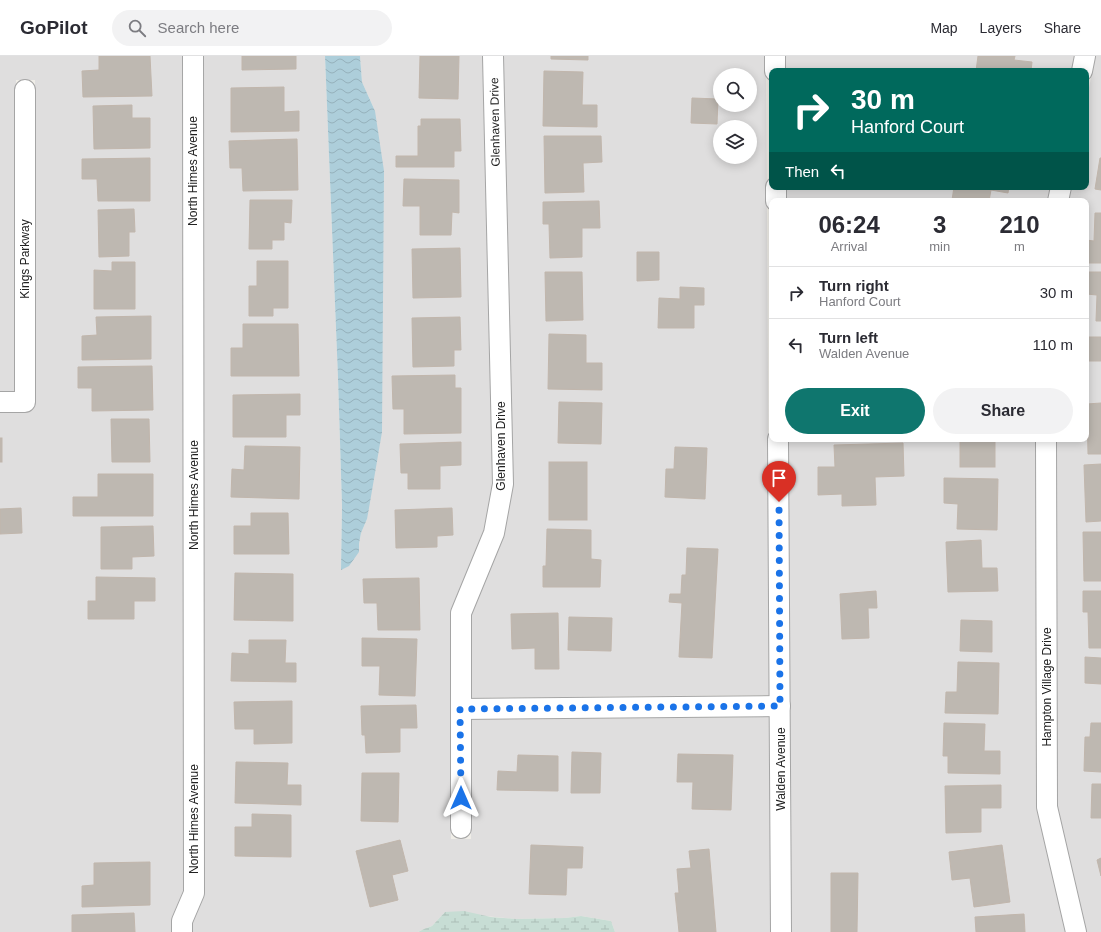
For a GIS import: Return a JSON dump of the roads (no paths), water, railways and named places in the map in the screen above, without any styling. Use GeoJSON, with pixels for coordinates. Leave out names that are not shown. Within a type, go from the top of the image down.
{"type":"FeatureCollection","features":[{"type":"Feature","properties":{"kind":"street","name":"North Himes Avenue"},"geometry":{"type":"LineString","coordinates":[[182,932],[182,921],[194,893],[193,56]]}},
{"type":"Feature","properties":{"kind":"street","name":"Glenhaven Drive"},"geometry":{"type":"LineString","coordinates":[[461,828],[460,613],[494,533],[503,484],[493,56]]}},
{"type":"Feature","properties":{"kind":"street"},"geometry":{"type":"LineString","coordinates":[[775,56],[775,68]]}},
{"type":"Feature","properties":{"kind":"street"},"geometry":{"type":"LineString","coordinates":[[1083,68],[1085,56]]}},
{"type":"Feature","properties":{"kind":"street","name":"Kings Parkway"},"geometry":{"type":"LineString","coordinates":[[0,402],[25,402],[25,90]]}},
{"type":"Feature","properties":{"kind":"street","name":"Walden Avenue"},"geometry":{"type":"LineString","coordinates":[[778,442],[782,932]]}},
{"type":"Feature","properties":{"kind":"street","name":"Hampton Village Drive"},"geometry":{"type":"LineString","coordinates":[[1046,442],[1048,807],[1076,932]]}},
{"type":"Feature","properties":{"kind":"street"},"geometry":{"type":"LineString","coordinates":[[460,709],[780,706]]}},
{"type":"Feature","properties":{"kind":"water"},"geometry":{"type":"Polygon","coordinates":[[[325,56],[360,56],[362,82],[375,111],[384,171],[382,432],[367,519],[361,533],[359,552],[349,566],[341,570],[342,506],[325,56]]]}}]}
